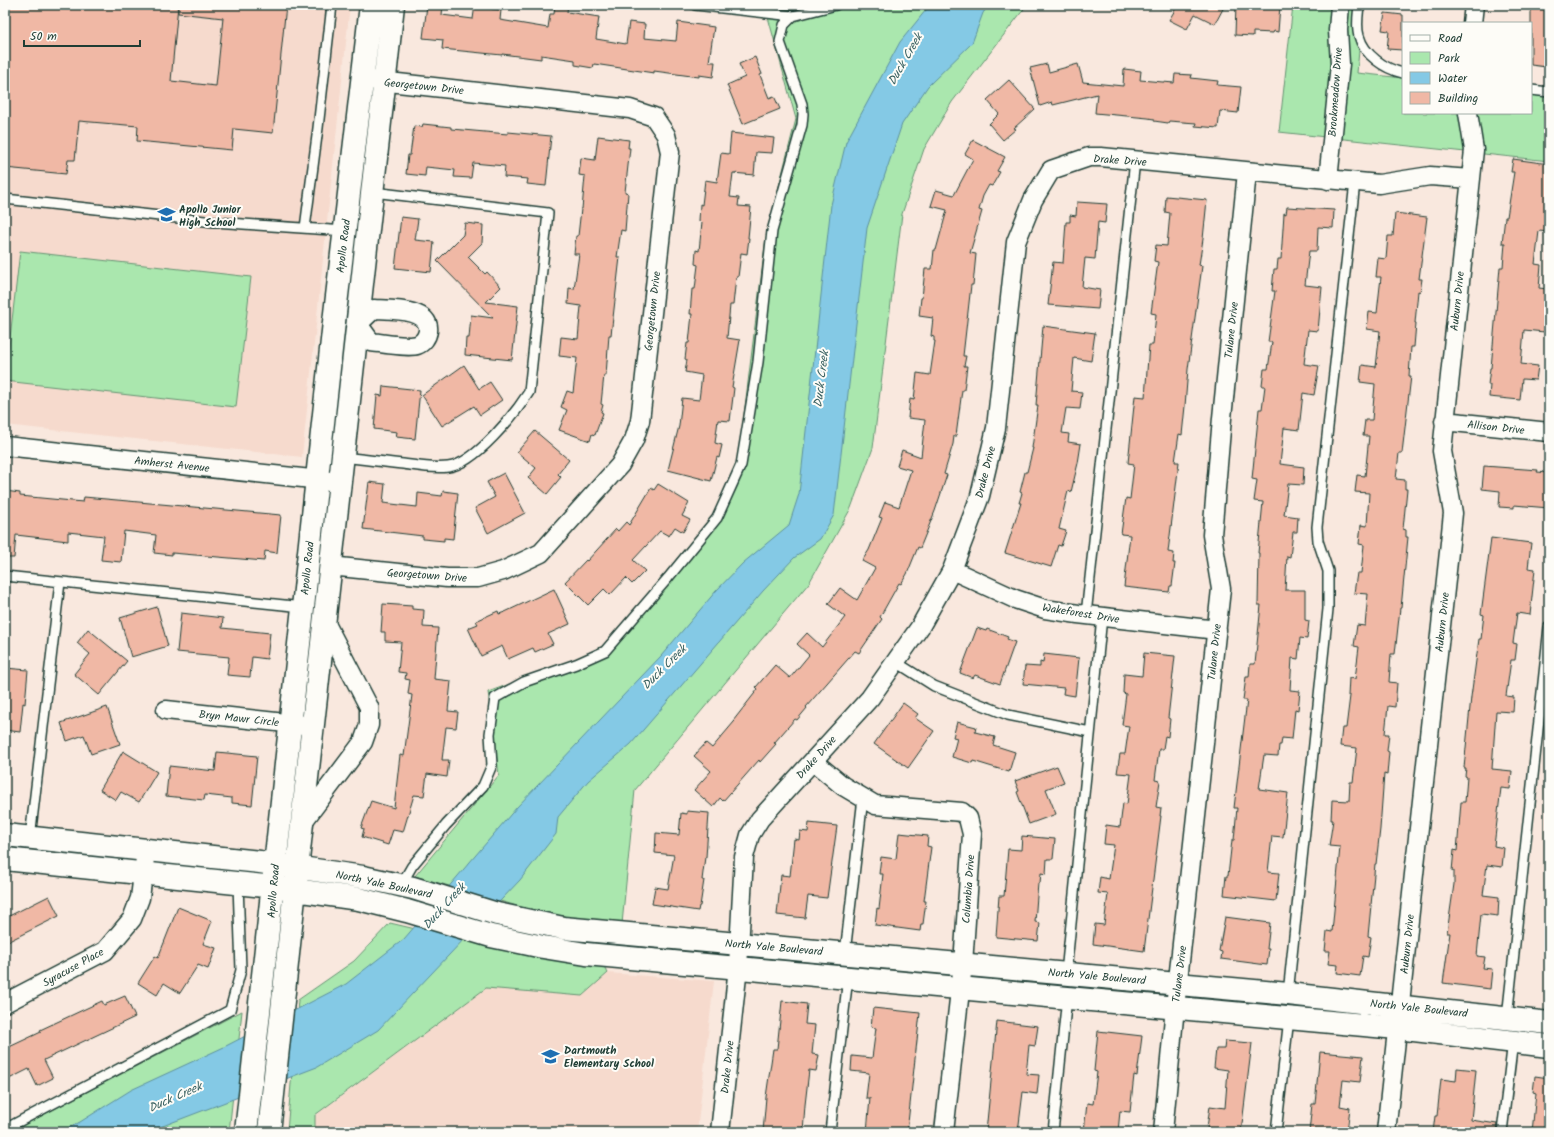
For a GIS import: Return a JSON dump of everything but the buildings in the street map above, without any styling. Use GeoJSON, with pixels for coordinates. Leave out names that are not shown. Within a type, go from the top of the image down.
{"type":"FeatureCollection","features":[{"type":"Feature","properties":{"kind":"street","name":"Apollo Road"},"geometry":{"type":"LineString","coordinates":[[270,1132],[312,726],[358,324],[358,225],[362,79],[371,5]]}},
{"type":"Feature","properties":{"kind":"street","name":"Apollo Road"},"geometry":{"type":"LineString","coordinates":[[246,1132],[274,887],[275,864],[334,322],[358,225],[373,192],[393,5]]}},
{"type":"Feature","properties":{"kind":"street","name":"Brookmeadow Drive"},"geometry":{"type":"LineString","coordinates":[[1328,180],[1340,64],[1338,30],[1340,5]]}},
{"type":"Feature","properties":{"kind":"street"},"geometry":{"type":"LineString","coordinates":[[1472,22],[1474,5]]}},
{"type":"Feature","properties":{"kind":"street","name":"Georgetown Drive"},"geometry":{"type":"LineString","coordinates":[[330,566],[447,578],[478,578],[503,571],[541,553],[620,465],[634,440],[640,421],[670,152],[666,135],[654,118],[630,109],[362,79]]}},
{"type":"Feature","properties":{"kind":"street","name":"Auburn Drive"},"geometry":{"type":"LineString","coordinates":[[1386,1132],[1450,552],[1453,513],[1442,451],[1474,150],[1468,114]]}},
{"type":"Feature","properties":{"kind":"street","name":"Drake Drive"},"geometry":{"type":"LineString","coordinates":[[720,1132],[738,967],[744,858],[750,835],[760,819],[870,698],[920,627],[952,570],[980,496],[996,428],[1016,242],[1033,200],[1051,170],[1088,157],[1135,160],[1379,184],[1430,176],[1471,178]]}},
{"type":"Feature","properties":{"kind":"street","name":"Tulane Drive"},"geometry":{"type":"LineString","coordinates":[[1163,1132],[1175,1007],[1221,588],[1212,535],[1222,418],[1247,172]]}},
{"type":"Feature","properties":{"kind":"street"},"geometry":{"type":"LineString","coordinates":[[334,322],[358,324]]}},
{"type":"Feature","properties":{"kind":"street","name":"Allison Drive"},"geometry":{"type":"LineString","coordinates":[[1444,421],[1549,432]]}},
{"type":"Feature","properties":{"kind":"street","name":"Amherst Avenue"},"geometry":{"type":"LineString","coordinates":[[5,446],[339,481]]}},
{"type":"Feature","properties":{"kind":"street","name":"Wakeforest Drive"},"geometry":{"type":"LineString","coordinates":[[952,570],[1015,599],[1045,608],[1094,616],[1216,630]]}},
{"type":"Feature","properties":{"kind":"street"},"geometry":{"type":"LineString","coordinates":[[302,823],[363,742],[369,725],[369,707],[324,620]]}},
{"type":"Feature","properties":{"kind":"street","name":"Bryn Mawr Circle"},"geometry":{"type":"LineString","coordinates":[[166,710],[312,726]]}},
{"type":"Feature","properties":{"kind":"street","name":"Columbia Drive"},"geometry":{"type":"LineString","coordinates":[[813,761],[843,786],[875,805],[962,812],[968,818],[972,834],[963,964],[959,987],[944,1132]]}},
{"type":"Feature","properties":{"kind":"street","name":"North Yale Boulevard"},"geometry":{"type":"LineString","coordinates":[[5,835],[275,864],[363,877],[407,887],[497,914],[564,928],[1288,994],[1549,1023]]}},
{"type":"Feature","properties":{"kind":"street","name":"Syracuse Place"},"geometry":{"type":"LineString","coordinates":[[5,1004],[105,951],[132,919],[140,898],[146,850]]}},
{"type":"Feature","properties":{"kind":"street","name":"North Yale Boulevard"},"geometry":{"type":"LineString","coordinates":[[5,859],[295,889],[359,900],[407,911],[491,936],[586,954],[1397,1028],[1549,1046]]}},
{"type":"Feature","properties":{"kind":"lane"},"geometry":{"type":"LineString","coordinates":[[305,228],[332,5]]}},
{"type":"Feature","properties":{"kind":"lane"},"geometry":{"type":"LineString","coordinates":[[695,5],[793,16],[836,5]]}},
{"type":"Feature","properties":{"kind":"lane"},"geometry":{"type":"LineString","coordinates":[[1359,5],[1358,36],[1366,50],[1379,62],[1396,72],[1402,73]]}},
{"type":"Feature","properties":{"kind":"lane"},"geometry":{"type":"LineString","coordinates":[[407,887],[412,866],[446,825],[483,786],[492,765],[490,734],[495,698],[524,682],[576,664],[606,651],[717,518],[741,465],[758,362],[772,230],[803,120],[802,104],[780,42],[784,26],[793,16]]}},
{"type":"Feature","properties":{"kind":"lane"},"geometry":{"type":"LineString","coordinates":[[1532,90],[1549,92]]}},
{"type":"Feature","properties":{"kind":"lane"},"geometry":{"type":"LineString","coordinates":[[1066,974],[1090,732],[1094,616],[1135,160]]}},
{"type":"Feature","properties":{"kind":"lane"},"geometry":{"type":"LineString","coordinates":[[1288,994],[1328,609],[1328,571],[1318,541],[1317,527],[1355,182]]}},
{"type":"Feature","properties":{"kind":"lane"},"geometry":{"type":"LineString","coordinates":[[342,456],[430,468],[450,467],[466,461],[494,436],[517,410],[529,392],[548,213],[373,192]]}},
{"type":"Feature","properties":{"kind":"lane"},"geometry":{"type":"LineString","coordinates":[[5,199],[214,222],[305,228],[358,225]]}},
{"type":"Feature","properties":{"kind":"lane"},"geometry":{"type":"LineString","coordinates":[[5,576],[303,607]]}},
{"type":"Feature","properties":{"kind":"lane"},"geometry":{"type":"LineString","coordinates":[[30,838],[60,582]]}},
{"type":"Feature","properties":{"kind":"lane"},"geometry":{"type":"LineString","coordinates":[[1507,1018],[1549,627]]}},
{"type":"Feature","properties":{"kind":"lane"},"geometry":{"type":"LineString","coordinates":[[896,662],[934,686],[1008,715],[1090,732]]}},
{"type":"Feature","properties":{"kind":"lane"},"geometry":{"type":"LineString","coordinates":[[845,954],[863,798]]}},
{"type":"Feature","properties":{"kind":"lane"},"geometry":{"type":"LineString","coordinates":[[5,1129],[230,1010],[241,970],[238,883]]}},
{"type":"Feature","properties":{"kind":"lane"},"geometry":{"type":"LineString","coordinates":[[830,1132],[848,977]]}},
{"type":"Feature","properties":{"kind":"lane"},"geometry":{"type":"LineString","coordinates":[[1053,1132],[1067,997]]}},
{"type":"Feature","properties":{"kind":"lane"},"geometry":{"type":"LineString","coordinates":[[1276,1132],[1289,1018]]}},
{"type":"Feature","properties":{"kind":"lane"},"geometry":{"type":"LineString","coordinates":[[1502,1132],[1513,1042]]}},
{"type":"Feature","properties":{"kind":"shaded area","name":"Apollo Junior High School"},"geometry":{"type":"Polygon","coordinates":[[[5,5],[350,5],[302,457],[5,425],[5,5]]]}},
{"type":"Feature","properties":{"kind":"shaded area","name":"Dartmouth Elementary School"},"geometry":{"type":"Polygon","coordinates":[[[608,973],[714,981],[697,1132],[315,1132],[315,1116],[486,988],[582,996],[608,973]]]}},
{"type":"Feature","properties":{"kind":"green space"},"geometry":{"type":"Polygon","coordinates":[[[825,5],[1027,5],[952,102],[924,149],[902,214],[873,448],[851,508],[809,583],[635,790],[622,924],[541,913],[415,876],[499,775],[488,692],[602,650],[717,510],[739,455],[766,237],[796,119],[766,10],[820,8],[825,5]]]}},
{"type":"Feature","properties":{"kind":"green space"},"geometry":{"type":"Polygon","coordinates":[[[1293,5],[1363,5],[1357,73],[1402,78],[1402,114],[1532,114],[1532,90],[1549,91],[1549,161],[1279,132],[1293,5]]]}},
{"type":"Feature","properties":{"kind":"green space"},"geometry":{"type":"Polygon","coordinates":[[[20,251],[251,277],[236,407],[5,381],[20,251]]]}},
{"type":"Feature","properties":{"kind":"green space"},"geometry":{"type":"Polygon","coordinates":[[[390,923],[505,950],[603,965],[608,973],[582,996],[486,988],[315,1115],[315,1132],[287,1132],[298,1000],[354,961],[390,923]]]}},
{"type":"Feature","properties":{"kind":"green space"},"geometry":{"type":"Polygon","coordinates":[[[242,1011],[229,1132],[10,1132],[242,1011]]]}},
{"type":"Feature","properties":{"kind":"water","name":"Duck Creek"},"geometry":{"type":"Polygon","coordinates":[[[930,5],[989,5],[983,13],[972,43],[928,86],[902,124],[867,228],[834,515],[820,539],[794,558],[763,591],[631,744],[588,781],[558,817],[556,834],[520,880],[378,1030],[317,1067],[147,1132],[61,1132],[80,1122],[131,1090],[224,1047],[346,984],[404,939],[517,807],[661,656],[716,591],[743,563],[789,525],[799,494],[831,205],[846,142],[900,42],[930,5]]]}},
{"type":"Feature","properties":{"kind":"place","name":"Apollo Junior High School"},"geometry":{"type":"Point","coordinates":[166,215]}},
{"type":"Feature","properties":{"kind":"place","name":"Dartmouth Elementary School"},"geometry":{"type":"Point","coordinates":[551,1056]}}]}
